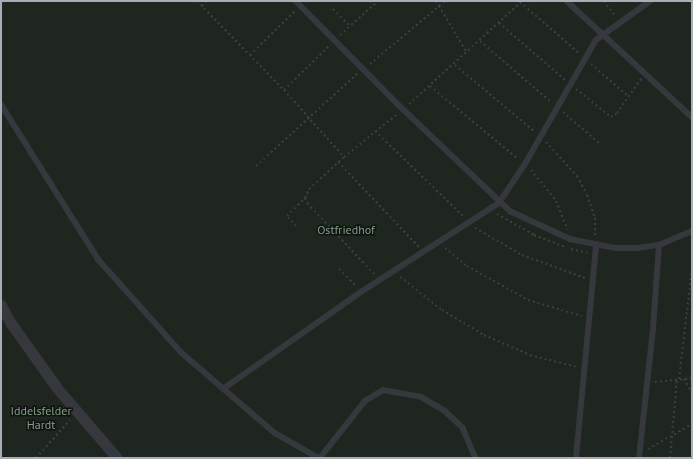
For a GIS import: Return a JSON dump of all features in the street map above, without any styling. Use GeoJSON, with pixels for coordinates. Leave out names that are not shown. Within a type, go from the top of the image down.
{"type":"FeatureCollection","features":[{"type":"Feature","properties":{"kind":"street"},"geometry":{"type":"LineString","coordinates":[[1,305],[10,322],[41,367],[76,413],[117,458]]}},
{"type":"Feature","properties":{"kind":"lane"},"geometry":{"type":"LineString","coordinates":[[296,1],[499,203],[529,221],[570,239],[596,245],[637,248],[659,245],[692,231]]}},
{"type":"Feature","properties":{"kind":"lane"},"geometry":{"type":"LineString","coordinates":[[567,1],[692,117]]}},
{"type":"Feature","properties":{"kind":"lane"},"geometry":{"type":"LineString","coordinates":[[223,389],[379,279],[499,203],[525,164],[596,40],[650,1]]}},
{"type":"Feature","properties":{"kind":"lane"},"geometry":{"type":"LineString","coordinates":[[1,104],[99,260],[181,352],[275,433],[320,458],[365,401],[383,390],[421,397],[445,411],[463,428],[476,458]]}},
{"type":"Feature","properties":{"kind":"lane"},"geometry":{"type":"LineString","coordinates":[[576,458],[596,245]]}},
{"type":"Feature","properties":{"kind":"lane"},"geometry":{"type":"LineString","coordinates":[[639,456],[659,245]]}},
{"type":"Feature","properties":{"kind":"path"},"geometry":{"type":"LineString","coordinates":[[196,1],[250,55],[344,157]]}},
{"type":"Feature","properties":{"kind":"path"},"geometry":{"type":"LineString","coordinates":[[202,6],[207,1]]}},
{"type":"Feature","properties":{"kind":"path"},"geometry":{"type":"LineString","coordinates":[[370,1],[373,5]]}},
{"type":"Feature","properties":{"kind":"path"},"geometry":{"type":"LineString","coordinates":[[436,1],[467,53]]}},
{"type":"Feature","properties":{"kind":"path"},"geometry":{"type":"LineString","coordinates":[[256,166],[308,117],[445,1]]}},
{"type":"Feature","properties":{"kind":"path"},"geometry":{"type":"LineString","coordinates":[[604,1],[620,23]]}},
{"type":"Feature","properties":{"kind":"path"},"geometry":{"type":"LineString","coordinates":[[296,226],[287,216],[305,198],[309,189],[338,162],[455,65],[521,2],[628,97]]}},
{"type":"Feature","properties":{"kind":"path"},"geometry":{"type":"LineString","coordinates":[[250,55],[301,6]]}},
{"type":"Feature","properties":{"kind":"path"},"geometry":{"type":"LineString","coordinates":[[333,9],[350,26]]}},
{"type":"Feature","properties":{"kind":"path"},"geometry":{"type":"LineString","coordinates":[[480,41],[599,143]]}},
{"type":"Feature","properties":{"kind":"path"},"geometry":{"type":"LineString","coordinates":[[455,65],[540,137],[577,176],[587,195],[595,218],[596,245]]}},
{"type":"Feature","properties":{"kind":"path"},"geometry":{"type":"LineString","coordinates":[[430,86],[525,164],[556,201],[566,221],[570,239]]}},
{"type":"Feature","properties":{"kind":"path"},"geometry":{"type":"LineString","coordinates":[[338,162],[424,251]]}},
{"type":"Feature","properties":{"kind":"path"},"geometry":{"type":"LineString","coordinates":[[305,198],[308,204],[379,279]]}},
{"type":"Feature","properties":{"kind":"path"},"geometry":{"type":"LineString","coordinates":[[438,242],[467,266],[528,300],[590,318]]}},
{"type":"Feature","properties":{"kind":"path"},"geometry":{"type":"LineString","coordinates":[[340,269],[361,292]]}},
{"type":"Feature","properties":{"kind":"path"},"geometry":{"type":"LineString","coordinates":[[670,458],[671,436],[692,269]]}},
{"type":"Feature","properties":{"kind":"path"},"geometry":{"type":"LineString","coordinates":[[393,270],[407,284],[442,310],[484,335],[530,355],[585,368]]}},
{"type":"Feature","properties":{"kind":"path"},"geometry":{"type":"LineString","coordinates":[[684,378],[692,393]]}},
{"type":"Feature","properties":{"kind":"path"},"geometry":{"type":"LineString","coordinates":[[647,383],[692,378]]}},
{"type":"Feature","properties":{"kind":"path"},"geometry":{"type":"LineString","coordinates":[[36,458],[76,413]]}},
{"type":"Feature","properties":{"kind":"path"},"geometry":{"type":"LineString","coordinates":[[639,456],[692,424]]}},
{"type":"Feature","properties":{"kind":"green space","name":"Ostfriedhof"},"geometry":{"type":"Polygon","coordinates":[[[1,1],[692,1],[692,458],[1,458],[1,1]]]}},
{"type":"Feature","properties":{"kind":"park label","name":"Iddelsfelder Hardt"},"geometry":{"type":"Point","coordinates":[41,418]}}]}
